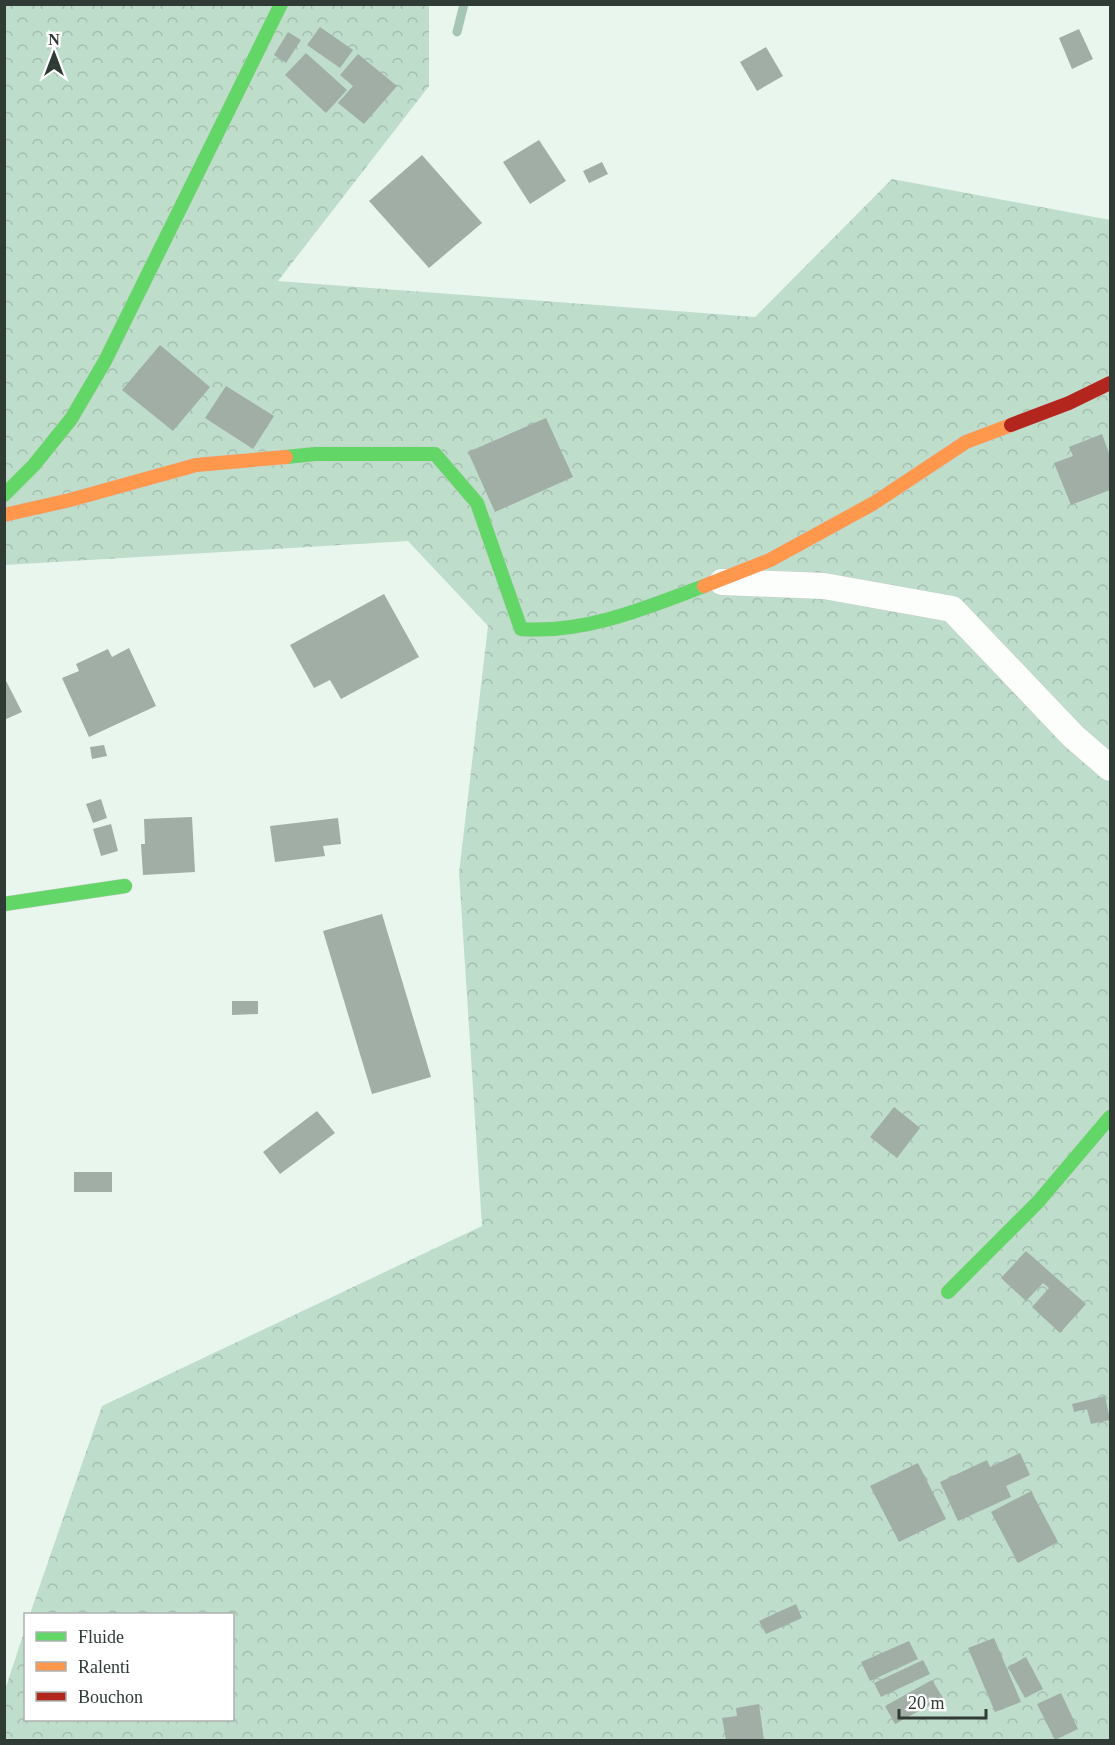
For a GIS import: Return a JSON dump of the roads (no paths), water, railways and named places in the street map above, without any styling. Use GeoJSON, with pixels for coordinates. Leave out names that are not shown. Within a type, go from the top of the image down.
{"type":"FeatureCollection","features":[{"type":"Feature","properties":{"kind":"street"},"geometry":{"type":"LineString","coordinates":[[4,495],[34,465],[70,419],[105,361],[281,4]]}},
{"type":"Feature","properties":{"kind":"street"},"geometry":{"type":"LineString","coordinates":[[4,515],[70,500],[196,465],[315,454],[435,454],[477,504],[521,629],[547,631],[631,614],[770,560],[874,504],[966,442],[1069,403],[1110,383]]}},
{"type":"Feature","properties":{"kind":"street"},"geometry":{"type":"LineString","coordinates":[[716,582],[824,586],[952,609],[1073,736],[1110,768]]}},
{"type":"Feature","properties":{"kind":"street"},"geometry":{"type":"LineString","coordinates":[[4,904],[125,886]]}},
{"type":"Feature","properties":{"kind":"street"},"geometry":{"type":"LineString","coordinates":[[948,1292],[1038,1202],[1110,1118]]}},
{"type":"Feature","properties":{"kind":"waterway"},"geometry":{"type":"LineString","coordinates":[[457,32],[464,4]]}}]}
